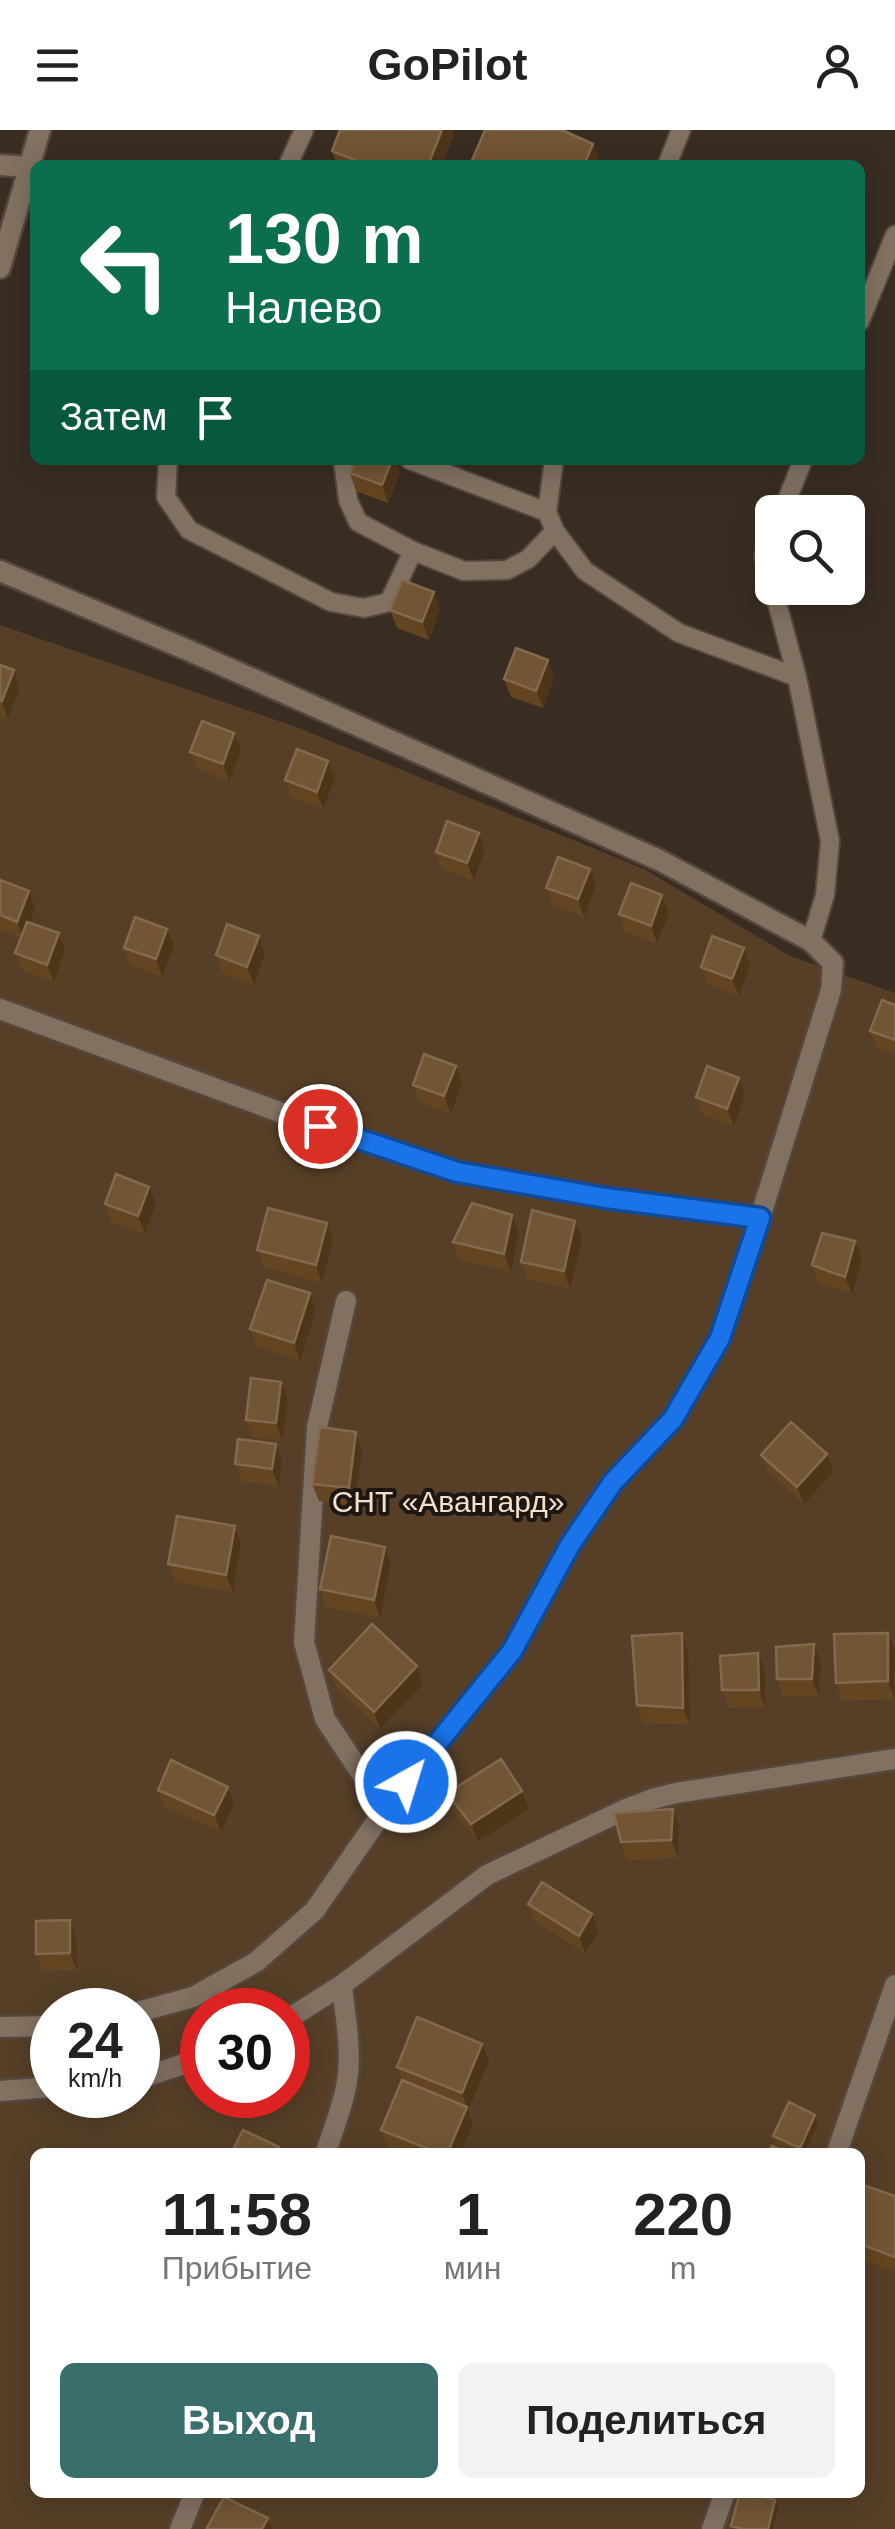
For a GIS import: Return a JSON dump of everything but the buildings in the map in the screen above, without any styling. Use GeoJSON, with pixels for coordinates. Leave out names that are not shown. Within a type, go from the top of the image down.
{"type":"FeatureCollection","features":[{"type":"Feature","properties":{"kind":"street"},"geometry":{"type":"LineString","coordinates":[[33,160],[40,130]]}},
{"type":"Feature","properties":{"kind":"street"},"geometry":{"type":"LineString","coordinates":[[0,165],[30,168]]}},
{"type":"Feature","properties":{"kind":"street"},"geometry":{"type":"LineString","coordinates":[[0,268],[30,171]]}},
{"type":"Feature","properties":{"kind":"street"},"geometry":{"type":"LineString","coordinates":[[0,571],[660,860],[811,941],[833,962],[832,990],[720,1338],[673,1419],[613,1482],[570,1545],[512,1651],[385,1809],[315,1910],[256,1962],[193,1997],[160,2006]]}},
{"type":"Feature","properties":{"kind":"street"},"geometry":{"type":"LineString","coordinates":[[0,1009],[285,1114],[457,1172],[606,1198],[760,1218]]}},
{"type":"Feature","properties":{"kind":"street"},"geometry":{"type":"LineString","coordinates":[[346,1301],[318,1427],[304,1642],[324,1719],[385,1809]]}},
{"type":"Feature","properties":{"kind":"street"},"geometry":{"type":"LineString","coordinates":[[310,2005],[487,1875],[626,1809],[676,1793],[895,1759]]}},
{"type":"Feature","properties":{"kind":"street"},"geometry":{"type":"LineString","coordinates":[[327,2148],[348,2077],[342,1985]]}},
{"type":"Feature","properties":{"kind":"street"},"geometry":{"type":"LineString","coordinates":[[838,2148],[895,1985]]}},
{"type":"Feature","properties":{"kind":"street"},"geometry":{"type":"LineString","coordinates":[[0,2027],[30,2026]]}},
{"type":"Feature","properties":{"kind":"street"},"geometry":{"type":"LineString","coordinates":[[0,2091],[30,2089]]}},
{"type":"Feature","properties":{"kind":"street"},"geometry":{"type":"LineString","coordinates":[[180,2529],[193,2498]]}},
{"type":"Feature","properties":{"kind":"street"},"geometry":{"type":"LineString","coordinates":[[712,2529],[723,2498]]}},
{"type":"Feature","properties":{"kind":"lane"},"geometry":{"type":"LineString","coordinates":[[290,160],[304,130]]}},
{"type":"Feature","properties":{"kind":"lane"},"geometry":{"type":"LineString","coordinates":[[669,160],[681,130]]}},
{"type":"Feature","properties":{"kind":"lane"},"geometry":{"type":"LineString","coordinates":[[865,309],[895,235]]}},
{"type":"Feature","properties":{"kind":"lane"},"geometry":{"type":"LineString","coordinates":[[168,465],[166,497],[189,530],[331,602],[364,608],[389,602],[413,551]]}},
{"type":"Feature","properties":{"kind":"lane"},"geometry":{"type":"LineString","coordinates":[[344,465],[348,500],[358,522],[413,551],[464,571],[507,570],[528,559],[554,532]]}},
{"type":"Feature","properties":{"kind":"lane"},"geometry":{"type":"LineString","coordinates":[[423,465],[547,512]]}},
{"type":"Feature","properties":{"kind":"lane"},"geometry":{"type":"LineString","coordinates":[[553,465],[547,512],[554,532],[585,571],[679,633],[797,677]]}},
{"type":"Feature","properties":{"kind":"lane"},"geometry":{"type":"LineString","coordinates":[[789,495],[801,465]]}},
{"type":"Feature","properties":{"kind":"lane"},"geometry":{"type":"LineString","coordinates":[[777,605],[797,677],[830,841],[826,895],[811,941]]}},
{"type":"Feature","properties":{"kind":"green space","name":"СНТ «Авангард»"},"geometry":{"type":"Polygon","coordinates":[[[0,625],[299,728],[644,869],[790,956],[895,993],[895,2529],[0,2529],[0,625]]]}},
{"type":"Feature","properties":{"kind":"route"},"geometry":{"type":"LineString","coordinates":[[320,1126],[457,1172],[606,1198],[760,1218],[720,1338],[673,1419],[613,1482],[570,1545],[512,1651],[406,1782]]}}]}
